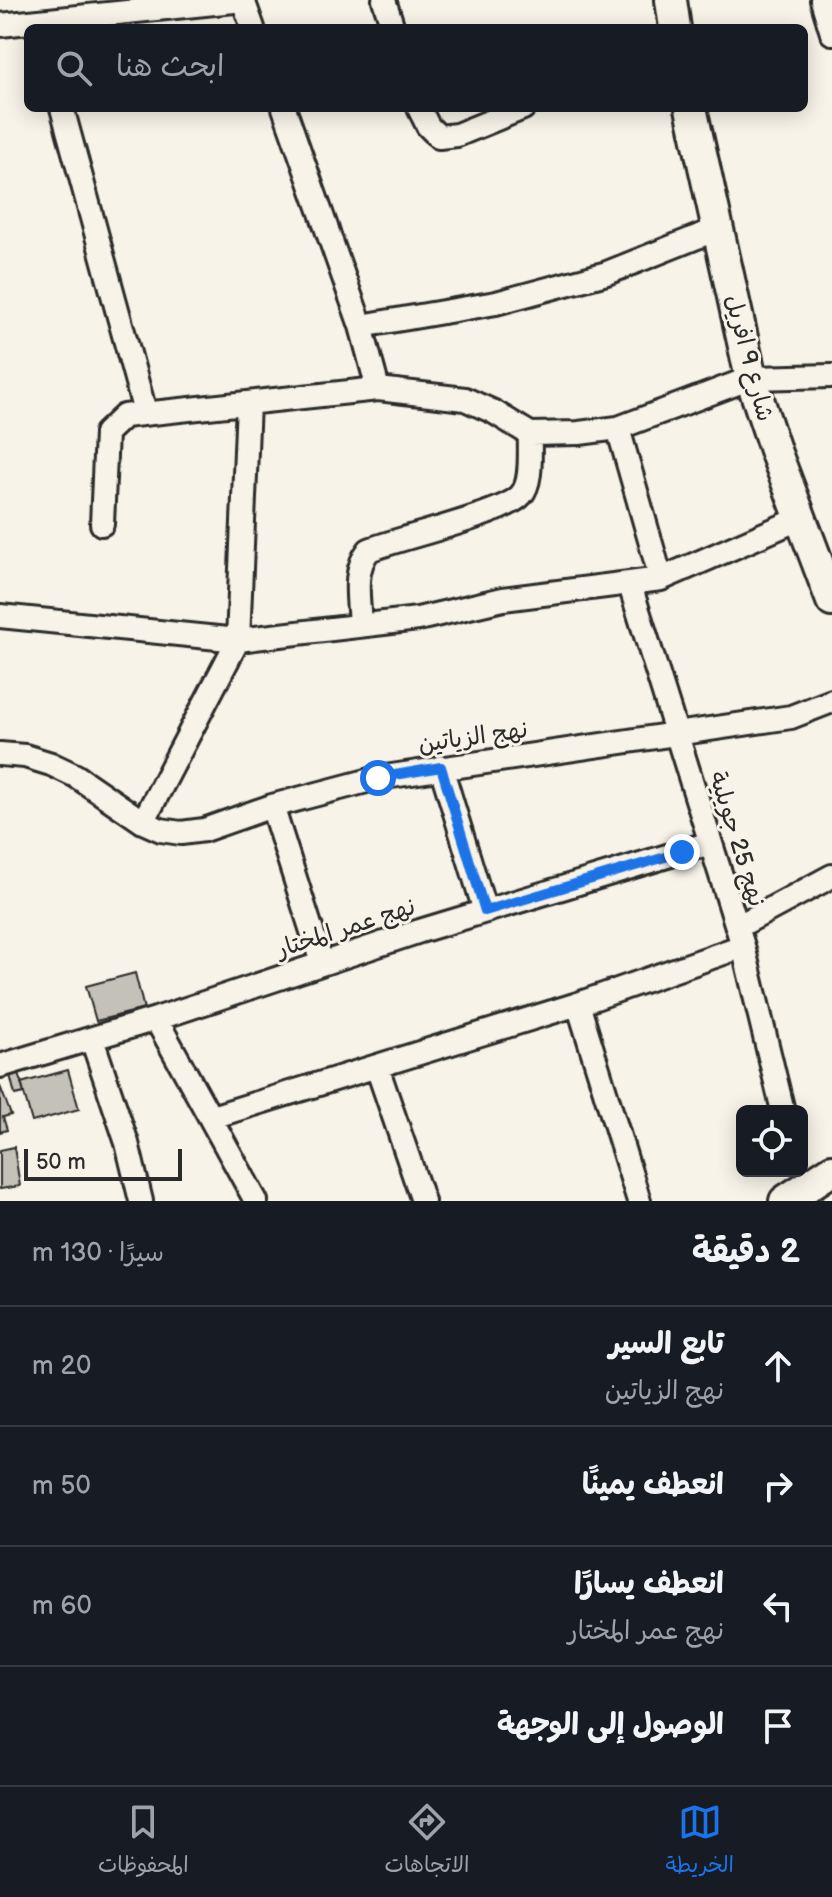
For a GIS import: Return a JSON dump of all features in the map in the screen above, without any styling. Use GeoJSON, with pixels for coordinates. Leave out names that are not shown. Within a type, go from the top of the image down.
{"type":"FeatureCollection","features":[{"type":"Feature","properties":{"kind":"street"},"geometry":{"type":"LineString","coordinates":[[39,24],[243,0],[252,24]]}},
{"type":"Feature","properties":{"kind":"street"},"geometry":{"type":"LineString","coordinates":[[384,0],[392,24]]}},
{"type":"Feature","properties":{"kind":"street"},"geometry":{"type":"LineString","coordinates":[[671,0],[674,24]]}},
{"type":"Feature","properties":{"kind":"street"},"geometry":{"type":"LineString","coordinates":[[822,0],[832,33]]}},
{"type":"Feature","properties":{"kind":"street"},"geometry":{"type":"LineString","coordinates":[[0,25],[24,24]]}},
{"type":"Feature","properties":{"kind":"street"},"geometry":{"type":"LineString","coordinates":[[63,112],[145,412]]}},
{"type":"Feature","properties":{"kind":"street"},"geometry":{"type":"LineString","coordinates":[[285,112],[361,326],[378,389]]}},
{"type":"Feature","properties":{"kind":"street"},"geometry":{"type":"LineString","coordinates":[[421,112],[428,126],[439,137],[457,135],[513,112]]}},
{"type":"Feature","properties":{"kind":"street","name":"شارع 9 افريل"},"geometry":{"type":"LineString","coordinates":[[692,112],[751,378],[832,601]]}},
{"type":"Feature","properties":{"kind":"street"},"geometry":{"type":"LineString","coordinates":[[361,326],[496,303],[607,273],[717,229]]}},
{"type":"Feature","properties":{"kind":"street"},"geometry":{"type":"LineString","coordinates":[[102,524],[106,433],[124,416],[378,389],[434,393],[465,399],[530,434],[579,433],[618,428],[751,378],[832,376]]}},
{"type":"Feature","properties":{"kind":"street"},"geometry":{"type":"LineString","coordinates":[[143,822],[238,640],[248,403]]}},
{"type":"Feature","properties":{"kind":"street"},"geometry":{"type":"LineString","coordinates":[[618,428],[661,579]]}},
{"type":"Feature","properties":{"kind":"street"},"geometry":{"type":"LineString","coordinates":[[360,625],[358,576],[361,560],[369,550],[452,524],[520,497],[526,486],[530,434]]}},
{"type":"Feature","properties":{"kind":"street"},"geometry":{"type":"LineString","coordinates":[[0,616],[238,640],[418,619],[503,599],[661,579],[801,518]]}},
{"type":"Feature","properties":{"kind":"street","name":"نهج 25 جويلية"},"geometry":{"type":"LineString","coordinates":[[630,585],[740,936],[782,1105]]}},
{"type":"Feature","properties":{"kind":"street","name":"نهج الزياتين"},"geometry":{"type":"LineString","coordinates":[[0,754],[25,756],[51,764],[76,776],[143,822],[161,830],[181,833],[204,830],[272,806],[378,778],[791,717],[832,701]]}},
{"type":"Feature","properties":{"kind":"street"},"geometry":{"type":"LineString","coordinates":[[441,767],[485,911]]}},
{"type":"Feature","properties":{"kind":"street"},"geometry":{"type":"LineString","coordinates":[[272,806],[322,963]]}},
{"type":"Feature","properties":{"kind":"street","name":"نهج عمر المختار"},"geometry":{"type":"LineString","coordinates":[[0,1066],[156,1019],[485,911],[710,843]]}},
{"type":"Feature","properties":{"kind":"street"},"geometry":{"type":"LineString","coordinates":[[212,1117],[578,1004],[740,936],[832,876]]}},
{"type":"Feature","properties":{"kind":"street"},"geometry":{"type":"LineString","coordinates":[[578,1004],[639,1201]]}},
{"type":"Feature","properties":{"kind":"street"},"geometry":{"type":"LineString","coordinates":[[156,1019],[256,1201]]}},
{"type":"Feature","properties":{"kind":"street"},"geometry":{"type":"LineString","coordinates":[[92,1039],[127,1143],[141,1201]]}},
{"type":"Feature","properties":{"kind":"street"},"geometry":{"type":"LineString","coordinates":[[377,1067],[423,1201]]}},
{"type":"Feature","properties":{"kind":"street"},"geometry":{"type":"LineString","coordinates":[[795,1187],[832,1170]]}},
{"type":"Feature","properties":{"kind":"building"},"geometry":{"type":"Polygon","coordinates":[[[135,973],[144,1009],[96,1021],[86,986],[135,973]]]}},
{"type":"Feature","properties":{"kind":"building"},"geometry":{"type":"Polygon","coordinates":[[[68,1070],[79,1109],[32,1122],[21,1083],[68,1070]]]}},
{"type":"Feature","properties":{"kind":"building"},"geometry":{"type":"Polygon","coordinates":[[[19,1073],[24,1093],[15,1095],[10,1075],[19,1073]]]}},
{"type":"Feature","properties":{"kind":"building"},"geometry":{"type":"Polygon","coordinates":[[[0,1086],[11,1115],[3,1117],[7,1130],[0,1132],[0,1086]]]}},
{"type":"Feature","properties":{"kind":"building"},"geometry":{"type":"Polygon","coordinates":[[[14,1147],[20,1186],[0,1189],[0,1150],[14,1147]]]}},
{"type":"Feature","properties":{"kind":"route"},"geometry":{"type":"LineString","coordinates":[[378,778],[441,767],[485,911],[682,852]]}}]}
